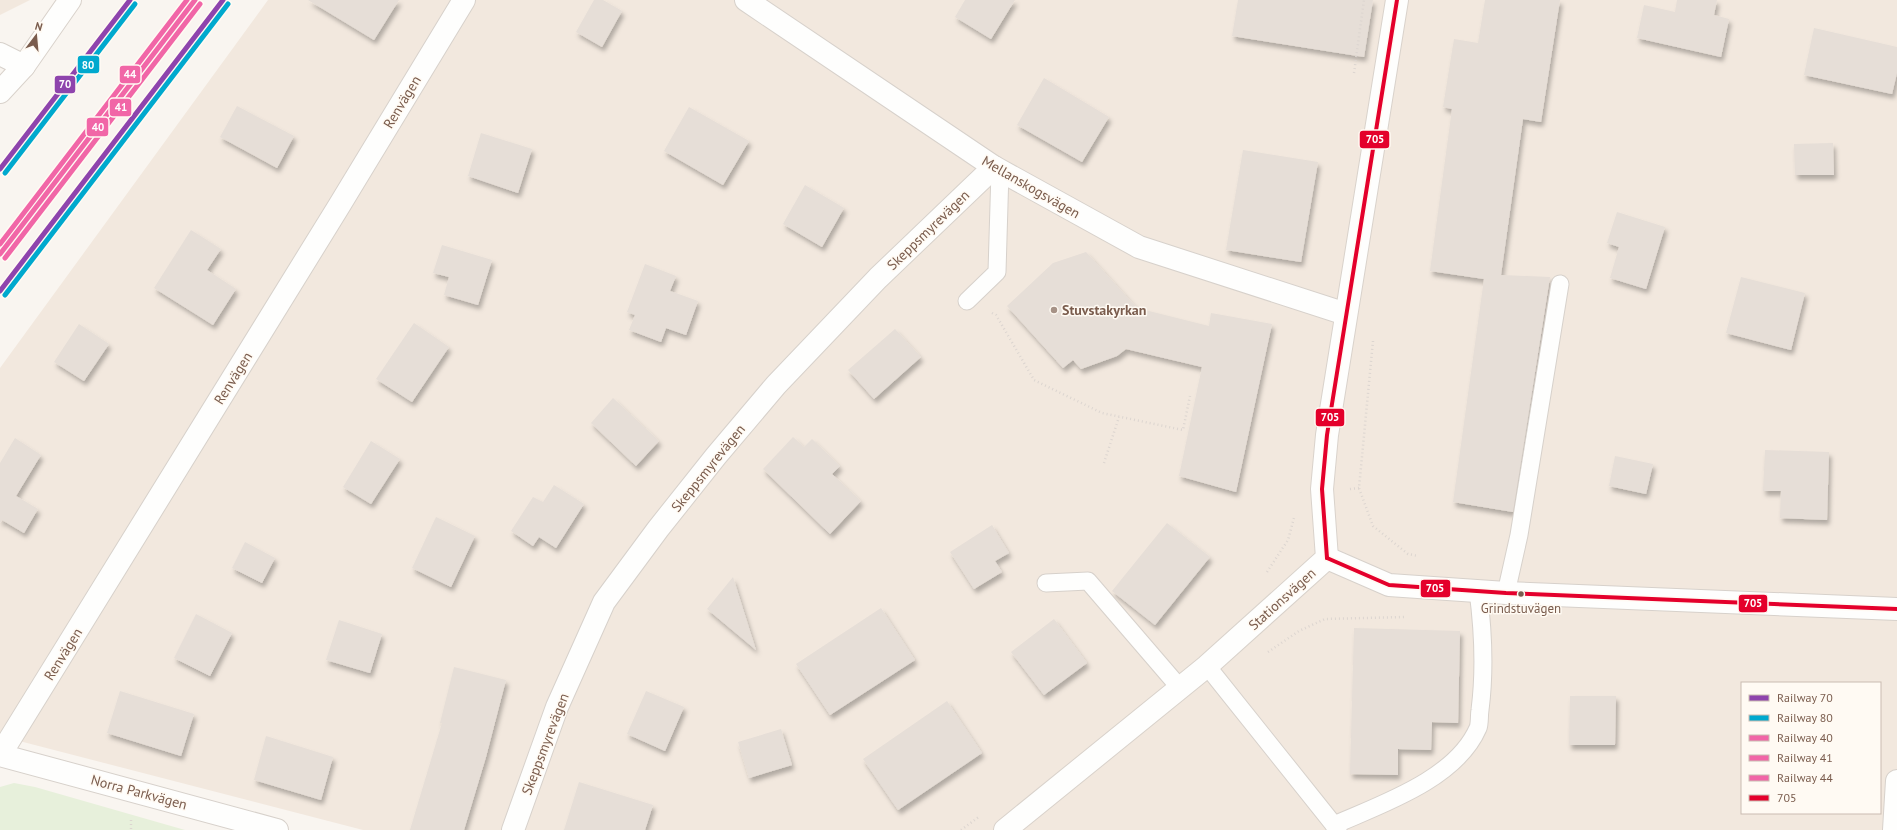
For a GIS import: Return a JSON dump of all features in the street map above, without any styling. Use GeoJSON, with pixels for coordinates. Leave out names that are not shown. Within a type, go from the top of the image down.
{"type":"FeatureCollection","features":[{"type":"Feature","properties":{"kind":"street"},"geometry":{"type":"LineString","coordinates":[[0,92],[24,66],[70,0]]}},
{"type":"Feature","properties":{"kind":"street","name":"Renvägen"},"geometry":{"type":"LineString","coordinates":[[0,755],[335,213],[464,0]]}},
{"type":"Feature","properties":{"kind":"street","name":"Mellanskogsvägen"},"geometry":{"type":"LineString","coordinates":[[746,0],[997,169],[1139,247],[1346,314]]}},
{"type":"Feature","properties":{"kind":"street","name":"Stationsvägen"},"geometry":{"type":"LineString","coordinates":[[1005,830],[1208,666],[1327,558],[1322,489],[1327,435],[1397,0]]}},
{"type":"Feature","properties":{"kind":"street"},"geometry":{"type":"LineString","coordinates":[[0,54],[24,66]]}},
{"type":"Feature","properties":{"kind":"street","name":"Skeppsmyrevägen"},"geometry":{"type":"LineString","coordinates":[[513,830],[557,707],[604,602],[663,523],[716,456],[776,385],[878,278],[997,169]]}},
{"type":"Feature","properties":{"kind":"street"},"geometry":{"type":"LineString","coordinates":[[1327,558],[1389,585],[1506,593],[1897,609]]}},
{"type":"Feature","properties":{"kind":"street","name":"Norra Parkvägen"},"geometry":{"type":"LineString","coordinates":[[0,755],[277,830]]}},
{"type":"Feature","properties":{"kind":"street"},"geometry":{"type":"LineString","coordinates":[[1894,830],[1897,781]]}},
{"type":"Feature","properties":{"kind":"lane"},"geometry":{"type":"LineString","coordinates":[[966,301],[997,272],[997,169]]}},
{"type":"Feature","properties":{"kind":"lane"},"geometry":{"type":"LineString","coordinates":[[1506,593],[1519,535],[1560,284]]}},
{"type":"Feature","properties":{"kind":"lane"},"geometry":{"type":"LineString","coordinates":[[1046,583],[1088,581],[1180,688]]}},
{"type":"Feature","properties":{"kind":"lane"},"geometry":{"type":"LineString","coordinates":[[1208,666],[1336,828],[1408,791],[1438,773],[1463,752],[1478,727],[1482,697],[1481,617],[1478,591]]}},
{"type":"Feature","properties":{"kind":"path"},"geometry":{"type":"LineString","coordinates":[[966,301],[996,315],[1034,380],[1102,414],[1183,430],[1190,396]]}},
{"type":"Feature","properties":{"kind":"path"},"geometry":{"type":"LineString","coordinates":[[1374,333],[1359,488],[1373,526],[1408,554],[1423,558]]}},
{"type":"Feature","properties":{"kind":"path"},"geometry":{"type":"LineString","coordinates":[[1104,463],[1119,417]]}},
{"type":"Feature","properties":{"kind":"shaded area"},"geometry":{"type":"Polygon","coordinates":[[[0,0],[30,0],[0,15],[0,0]]]}},
{"type":"Feature","properties":{"kind":"shaded area"},"geometry":{"type":"Polygon","coordinates":[[[268,0],[1897,0],[1897,830],[363,830],[0,736],[0,368],[268,0]]]}},
{"type":"Feature","properties":{"kind":"green space"},"geometry":{"type":"Polygon","coordinates":[[[14,783],[35,787],[185,830],[0,830],[0,787],[14,783]]]}},
{"type":"Feature","properties":{"kind":"building"},"geometry":{"type":"Polygon","coordinates":[[[308,0],[399,0],[374,40],[308,0]]]}},
{"type":"Feature","properties":{"kind":"building"},"geometry":{"type":"Polygon","coordinates":[[[594,0],[603,0],[622,11],[602,47],[576,32],[594,0]]]}},
{"type":"Feature","properties":{"kind":"building"},"geometry":{"type":"Polygon","coordinates":[[[965,0],[1015,0],[991,39],[955,17],[965,0]]]}},
{"type":"Feature","properties":{"kind":"building"},"geometry":{"type":"Polygon","coordinates":[[[1238,0],[1373,0],[1364,57],[1232,36],[1238,0]]]}},
{"type":"Feature","properties":{"kind":"building"},"geometry":{"type":"Polygon","coordinates":[[[1485,0],[1560,0],[1541,122],[1523,119],[1501,275],[1550,277],[1513,512],[1453,502],[1484,279],[1430,271],[1452,109],[1443,107],[1454,39],[1478,43],[1485,0]]]}},
{"type":"Feature","properties":{"kind":"building"},"geometry":{"type":"Polygon","coordinates":[[[1677,0],[1717,0],[1714,15],[1729,19],[1721,57],[1637,38],[1644,5],[1675,12],[1677,0]]]}},
{"type":"Feature","properties":{"kind":"building"},"geometry":{"type":"Polygon","coordinates":[[[1814,28],[1897,47],[1897,73],[1892,94],[1804,75],[1814,28]]]}},
{"type":"Feature","properties":{"kind":"building"},"geometry":{"type":"Polygon","coordinates":[[[1044,78],[1109,117],[1082,162],[1017,125],[1044,78]]]}},
{"type":"Feature","properties":{"kind":"building"},"geometry":{"type":"Polygon","coordinates":[[[237,106],[294,136],[277,168],[220,137],[237,106]]]}},
{"type":"Feature","properties":{"kind":"building"},"geometry":{"type":"Polygon","coordinates":[[[689,107],[749,141],[723,185],[664,151],[689,107]]]}},
{"type":"Feature","properties":{"kind":"building"},"geometry":{"type":"Polygon","coordinates":[[[481,133],[532,149],[518,193],[468,176],[481,133]]]}},
{"type":"Feature","properties":{"kind":"building"},"geometry":{"type":"Polygon","coordinates":[[[1833,143],[1834,175],[1795,175],[1794,144],[1833,143]]]}},
{"type":"Feature","properties":{"kind":"building"},"geometry":{"type":"Polygon","coordinates":[[[1243,150],[1318,162],[1301,262],[1226,250],[1243,150]]]}},
{"type":"Feature","properties":{"kind":"building"},"geometry":{"type":"Polygon","coordinates":[[[805,185],[844,208],[822,247],[783,224],[805,185]]]}},
{"type":"Feature","properties":{"kind":"building"},"geometry":{"type":"Polygon","coordinates":[[[1617,212],[1665,227],[1646,289],[1610,278],[1619,247],[1607,243],[1617,212]]]}},
{"type":"Feature","properties":{"kind":"building"},"geometry":{"type":"Polygon","coordinates":[[[191,230],[221,249],[207,270],[236,289],[213,325],[154,288],[191,230]]]}},
{"type":"Feature","properties":{"kind":"building"},"geometry":{"type":"Polygon","coordinates":[[[442,245],[492,260],[478,305],[444,295],[449,277],[433,273],[442,245]]]}},
{"type":"Feature","properties":{"kind":"building"},"geometry":{"type":"Polygon","coordinates":[[[1086,252],[1137,308],[1209,326],[1211,313],[1272,324],[1236,492],[1179,476],[1202,367],[1126,349],[1117,356],[1081,369],[1073,360],[1063,368],[1007,306],[1053,263],[1086,252]]]}},
{"type":"Feature","properties":{"kind":"building"},"geometry":{"type":"Polygon","coordinates":[[[645,264],[676,276],[670,291],[698,301],[686,335],[666,328],[661,342],[629,330],[635,315],[627,312],[645,264]]]}},
{"type":"Feature","properties":{"kind":"building"},"geometry":{"type":"Polygon","coordinates":[[[1741,277],[1805,293],[1791,350],[1726,333],[1741,277]]]}},
{"type":"Feature","properties":{"kind":"building"},"geometry":{"type":"Polygon","coordinates":[[[414,323],[449,347],[412,402],[376,379],[414,323]]]}},
{"type":"Feature","properties":{"kind":"building"},"geometry":{"type":"Polygon","coordinates":[[[79,324],[109,344],[84,381],[54,362],[79,324]]]}},
{"type":"Feature","properties":{"kind":"building"},"geometry":{"type":"Polygon","coordinates":[[[895,329],[921,357],[874,399],[848,370],[895,329]]]}},
{"type":"Feature","properties":{"kind":"building"},"geometry":{"type":"Polygon","coordinates":[[[613,398],[659,441],[636,466],[591,423],[613,398]]]}},
{"type":"Feature","properties":{"kind":"building"},"geometry":{"type":"Polygon","coordinates":[[[793,437],[804,447],[812,439],[840,466],[832,474],[861,501],[830,534],[763,469],[793,437]]]}},
{"type":"Feature","properties":{"kind":"building"},"geometry":{"type":"Polygon","coordinates":[[[15,438],[41,455],[16,496],[38,509],[24,533],[2,520],[0,523],[0,463],[15,438]]]}},
{"type":"Feature","properties":{"kind":"building"},"geometry":{"type":"Polygon","coordinates":[[[371,441],[400,459],[371,504],[343,487],[371,441]]]}},
{"type":"Feature","properties":{"kind":"building"},"geometry":{"type":"Polygon","coordinates":[[[1765,450],[1829,452],[1827,520],[1780,518],[1781,491],[1763,491],[1765,450]]]}},
{"type":"Feature","properties":{"kind":"building"},"geometry":{"type":"Polygon","coordinates":[[[1615,456],[1653,464],[1646,494],[1609,486],[1615,456]]]}},
{"type":"Feature","properties":{"kind":"building"},"geometry":{"type":"Polygon","coordinates":[[[554,485],[584,504],[556,548],[539,537],[533,546],[511,531],[533,497],[543,502],[554,485]]]}},
{"type":"Feature","properties":{"kind":"building"},"geometry":{"type":"Polygon","coordinates":[[[436,517],[475,536],[451,587],[412,568],[436,517]]]}},
{"type":"Feature","properties":{"kind":"building"},"geometry":{"type":"Polygon","coordinates":[[[1167,523],[1210,557],[1155,625],[1112,591],[1167,523]]]}},
{"type":"Feature","properties":{"kind":"building"},"geometry":{"type":"Polygon","coordinates":[[[992,525],[1009,553],[995,561],[1002,572],[974,589],[950,552],[992,525]]]}},
{"type":"Feature","properties":{"kind":"building"},"geometry":{"type":"Polygon","coordinates":[[[245,542],[275,558],[262,583],[232,568],[245,542]]]}},
{"type":"Feature","properties":{"kind":"building"},"geometry":{"type":"Polygon","coordinates":[[[733,577],[756,650],[707,609],[733,577]]]}},
{"type":"Feature","properties":{"kind":"building"},"geometry":{"type":"Polygon","coordinates":[[[881,608],[915,660],[830,715],[796,664],[881,608]]]}},
{"type":"Feature","properties":{"kind":"building"},"geometry":{"type":"Polygon","coordinates":[[[196,614],[232,633],[210,676],[174,658],[196,614]]]}},
{"type":"Feature","properties":{"kind":"building"},"geometry":{"type":"Polygon","coordinates":[[[1054,619],[1087,663],[1044,695],[1011,652],[1054,619]]]}},
{"type":"Feature","properties":{"kind":"building"},"geometry":{"type":"Polygon","coordinates":[[[339,620],[382,634],[370,673],[326,660],[339,620]]]}},
{"type":"Feature","properties":{"kind":"building"},"geometry":{"type":"Polygon","coordinates":[[[1354,628],[1460,631],[1458,723],[1432,722],[1431,750],[1398,749],[1398,775],[1350,774],[1354,628]]]}},
{"type":"Feature","properties":{"kind":"building"},"geometry":{"type":"Polygon","coordinates":[[[454,667],[506,680],[486,757],[464,830],[410,830],[442,723],[440,723],[454,667]]]}},
{"type":"Feature","properties":{"kind":"building"},"geometry":{"type":"Polygon","coordinates":[[[120,691],[194,714],[181,756],[107,733],[120,691]]]}},
{"type":"Feature","properties":{"kind":"building"},"geometry":{"type":"Polygon","coordinates":[[[646,691],[684,707],[665,751],[627,734],[646,691]]]}},
{"type":"Feature","properties":{"kind":"building"},"geometry":{"type":"Polygon","coordinates":[[[1570,696],[1616,696],[1615,745],[1569,745],[1570,696]]]}},
{"type":"Feature","properties":{"kind":"building"},"geometry":{"type":"Polygon","coordinates":[[[947,701],[982,753],[898,810],[863,759],[947,701]]]}},
{"type":"Feature","properties":{"kind":"building"},"geometry":{"type":"Polygon","coordinates":[[[781,729],[792,765],[749,778],[738,742],[781,729]]]}},
{"type":"Feature","properties":{"kind":"building"},"geometry":{"type":"Polygon","coordinates":[[[266,736],[333,757],[321,800],[254,780],[266,736]]]}},
{"type":"Feature","properties":{"kind":"building"},"geometry":{"type":"Polygon","coordinates":[[[579,782],[653,805],[645,830],[564,830],[579,782]]]}},
{"type":"Feature","properties":{"kind":"rail line","name":"70"},"geometry":{"type":"LineString","coordinates":[[0,169],[130,0]]}},
{"type":"Feature","properties":{"kind":"rail line","name":"44"},"geometry":{"type":"LineString","coordinates":[[0,244],[187,0]]}},
{"type":"Feature","properties":{"kind":"rail line","name":"40"},"geometry":{"type":"LineString","coordinates":[[0,254],[195,0]]}},
{"type":"Feature","properties":{"kind":"rail line","name":"70"},"geometry":{"type":"LineString","coordinates":[[0,291],[223,0]]}},
{"type":"Feature","properties":{"kind":"rail line","name":"80"},"geometry":{"type":"LineString","coordinates":[[5,173],[135,4]]}},
{"type":"Feature","properties":{"kind":"rail line","name":"41"},"geometry":{"type":"LineString","coordinates":[[5,258],[200,4]]}},
{"type":"Feature","properties":{"kind":"rail line","name":"80"},"geometry":{"type":"LineString","coordinates":[[5,295],[228,4]]}},
{"type":"Feature","properties":{"kind":"transit line","name":"705"},"geometry":{"type":"LineString","coordinates":[[1327,558],[1322,489],[1327,435],[1397,0]]}},
{"type":"Feature","properties":{"kind":"transit line","name":"705"},"geometry":{"type":"LineString","coordinates":[[1327,558],[1389,585],[1506,593],[1897,609]]}},
{"type":"Feature","properties":{"kind":"place","name":"Stuvstakyrkan"},"geometry":{"type":"Point","coordinates":[1054,310]}},
{"type":"Feature","properties":{"kind":"place","name":"Grindstuvägen"},"geometry":{"type":"Point","coordinates":[1521,594]}}]}
